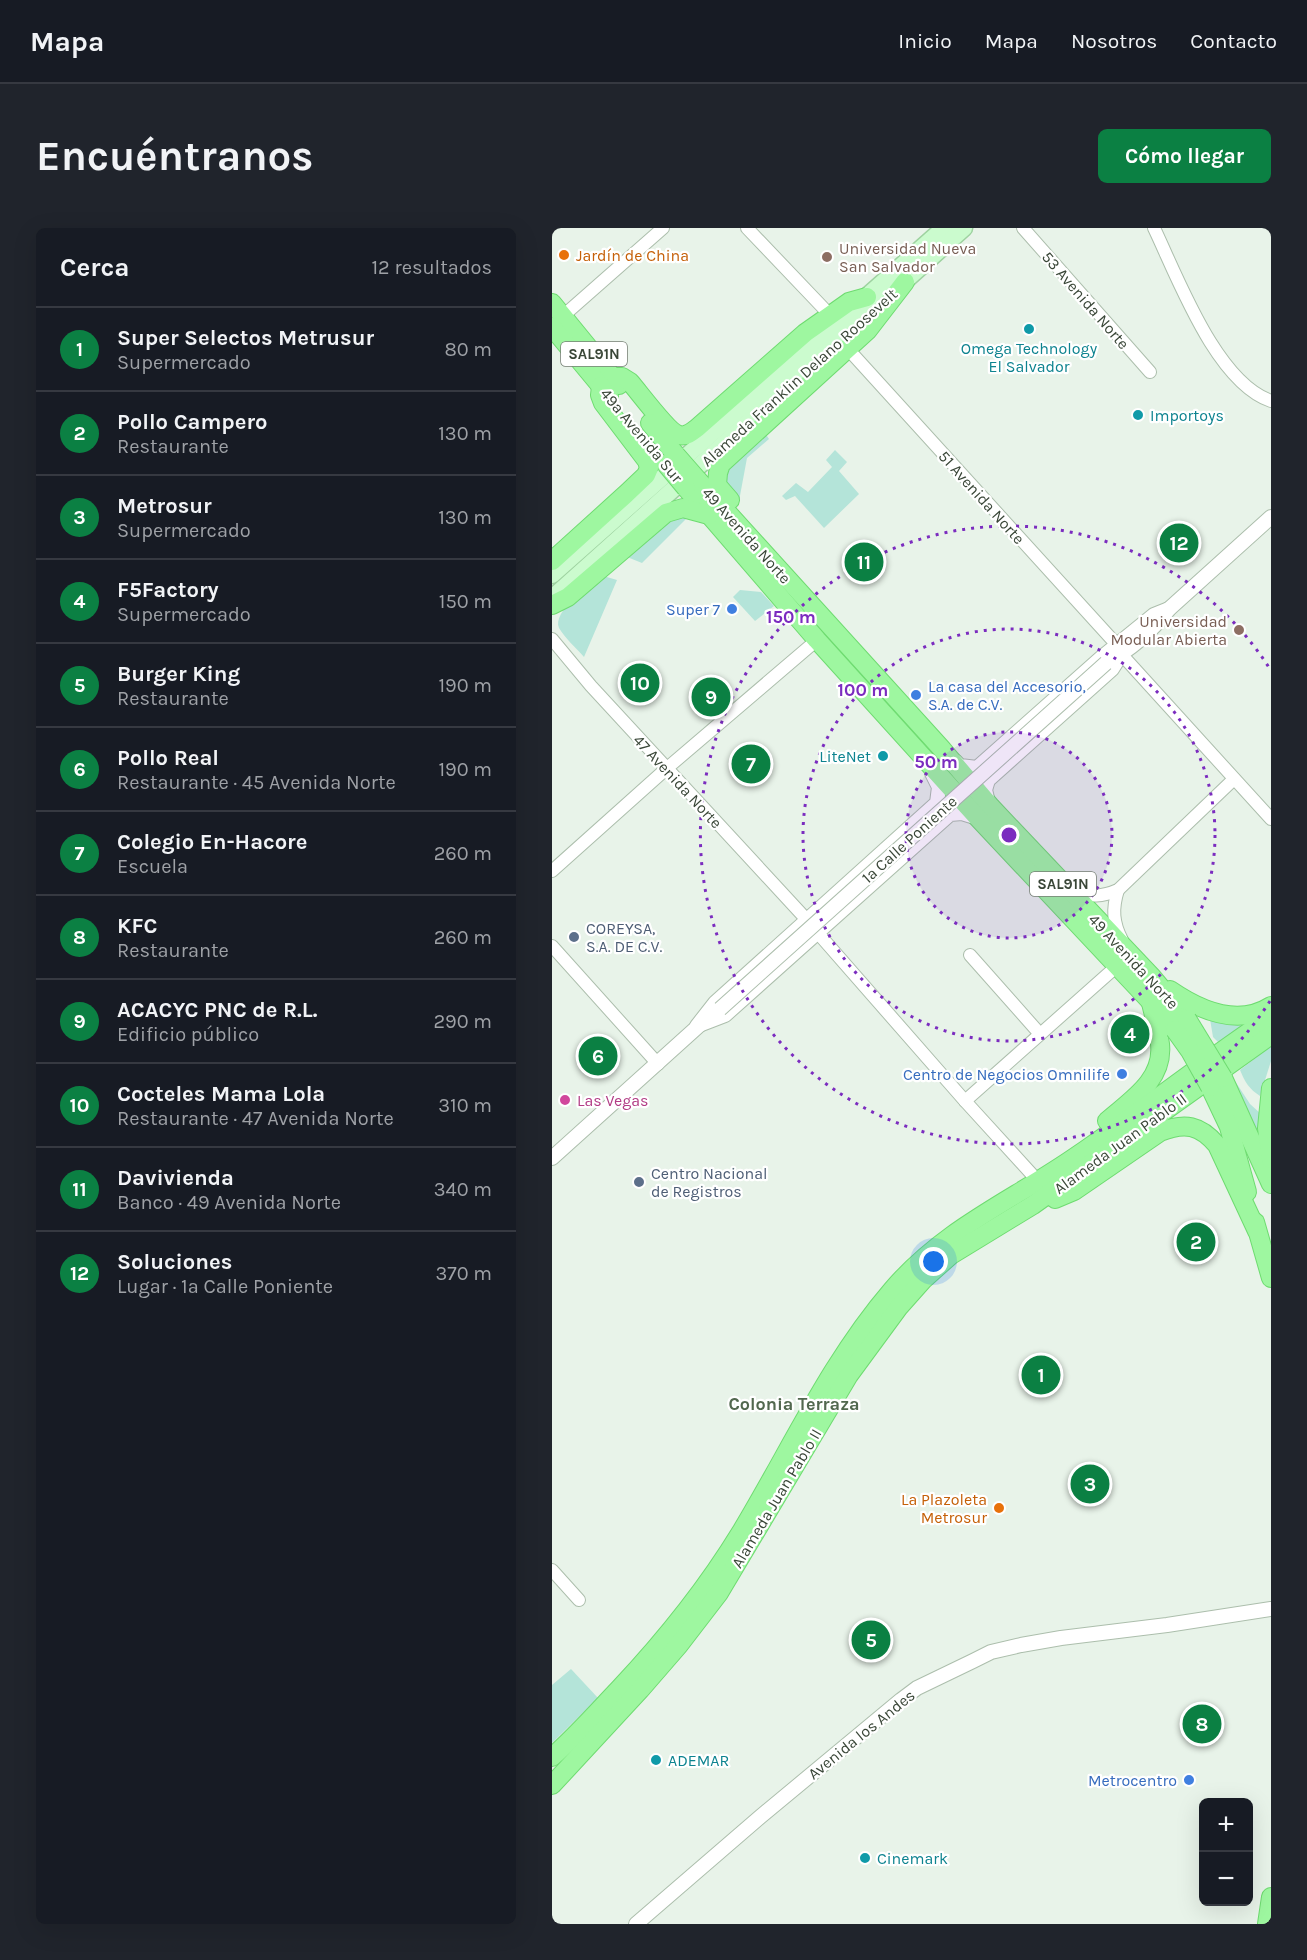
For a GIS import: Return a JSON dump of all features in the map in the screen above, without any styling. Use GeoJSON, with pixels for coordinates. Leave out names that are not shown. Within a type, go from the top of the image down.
{"type":"FeatureCollection","features":[{"type":"Feature","properties":{"kind":"main road","name":"Alameda Franklin Delano Roosevelt"},"geometry":{"type":"LineString","coordinates":[[552,574],[944,228]]}},
{"type":"Feature","properties":{"kind":"main road","name":"Alameda Franklin Delano Roosevelt"},"geometry":{"type":"LineString","coordinates":[[552,598],[964,228]]}},
{"type":"Feature","properties":{"kind":"main road"},"geometry":{"type":"LineString","coordinates":[[761,551],[757,531],[717,485],[719,468],[868,330],[905,282]]}},
{"type":"Feature","properties":{"kind":"main road"},"geometry":{"type":"LineString","coordinates":[[552,561],[646,475],[649,468],[647,461],[603,403],[600,395],[607,382],[622,377],[630,382],[671,430],[680,436],[685,435],[697,428],[829,314],[849,302],[867,297]]}},
{"type":"Feature","properties":{"kind":"main road","name":"49a Avenida Sur"},"geometry":{"type":"LineString","coordinates":[[556,316],[691,484]]}},
{"type":"Feature","properties":{"kind":"main road","name":"49 Avenida Norte"},"geometry":{"type":"LineString","coordinates":[[691,484],[761,551],[940,748],[985,812],[1125,962],[1152,977],[1181,1024],[1190,1051],[1216,1082]]}},
{"type":"Feature","properties":{"kind":"main road","name":"49 Avenida Norte"},"geometry":{"type":"LineString","coordinates":[[691,484],[711,516],[817,640],[926,760],[1068,890],[1125,962],[1150,1001],[1181,1024]]}},
{"type":"Feature","properties":{"kind":"main road"},"geometry":{"type":"LineString","coordinates":[[552,605],[568,597],[666,513],[683,508],[711,516]]}},
{"type":"Feature","properties":{"kind":"main road"},"geometry":{"type":"LineString","coordinates":[[1152,977],[1192,1004],[1223,1014],[1248,1016],[1271,1006]]}},
{"type":"Feature","properties":{"kind":"main road"},"geometry":{"type":"LineString","coordinates":[[1056,1169],[1064,1159],[1143,1090],[1155,1076],[1160,1046],[1150,1001]]}},
{"type":"Feature","properties":{"kind":"main road","name":"Alameda Juan Pablo II"},"geometry":{"type":"LineString","coordinates":[[552,1757],[662,1644],[688,1611],[740,1534],[795,1436],[858,1333],[892,1290],[926,1255],[989,1209],[1077,1156],[1271,1017]]}},
{"type":"Feature","properties":{"kind":"main road","name":"Alameda Juan Pablo II"},"geometry":{"type":"LineString","coordinates":[[552,1785],[640,1690],[679,1645],[719,1593],[849,1375],[899,1307],[936,1267],[951,1255],[1033,1205],[1271,1035]]}},
{"type":"Feature","properties":{"kind":"main road","name":"SAL91N"},"geometry":{"type":"LineString","coordinates":[[1216,1082],[1271,1278]]}},
{"type":"Feature","properties":{"kind":"main road","name":"SAL91N"},"geometry":{"type":"LineString","coordinates":[[1216,1082],[1241,1115],[1271,1184]]}},
{"type":"Feature","properties":{"kind":"main road"},"geometry":{"type":"LineString","coordinates":[[1271,1088],[1267,1128],[1271,1159]]}},
{"type":"Feature","properties":{"kind":"main road"},"geometry":{"type":"LineString","coordinates":[[1033,1205],[1066,1196],[1160,1132],[1172,1127],[1193,1127],[1207,1134],[1217,1145],[1257,1231]]}},
{"type":"Feature","properties":{"kind":"main road"},"geometry":{"type":"LineString","coordinates":[[1268,1924],[1271,1897]]}},
{"type":"Feature","properties":{"kind":"street"},"geometry":{"type":"LineString","coordinates":[[556,316],[663,228]]}},
{"type":"Feature","properties":{"kind":"street"},"geometry":{"type":"LineString","coordinates":[[747,228],[829,314]]}},
{"type":"Feature","properties":{"kind":"street","name":"53 Avenida Norte"},"geometry":{"type":"LineString","coordinates":[[1023,228],[1150,372]]}},
{"type":"Feature","properties":{"kind":"street"},"geometry":{"type":"LineString","coordinates":[[1154,228],[1204,333],[1243,384],[1259,397],[1271,401]]}},
{"type":"Feature","properties":{"kind":"street","name":"51 Avenida Norte"},"geometry":{"type":"LineString","coordinates":[[848,349],[1271,819]]}},
{"type":"Feature","properties":{"kind":"street","name":"1a Calle Poniente"},"geometry":{"type":"LineString","coordinates":[[978,768],[1120,650],[1160,621],[1169,609],[1271,517]]}},
{"type":"Feature","properties":{"kind":"street","name":"47 Avenida Norte"},"geometry":{"type":"LineString","coordinates":[[552,639],[666,769],[807,920]]}},
{"type":"Feature","properties":{"kind":"street"},"geometry":{"type":"LineString","coordinates":[[552,871],[666,769],[817,640]]}},
{"type":"Feature","properties":{"kind":"street","name":"1a Calle Poniente"},"geometry":{"type":"LineString","coordinates":[[697,1026],[720,1009],[1120,650]]}},
{"type":"Feature","properties":{"kind":"street","name":"1a Calle Poniente"},"geometry":{"type":"LineString","coordinates":[[988,780],[1112,669],[1120,650]]}},
{"type":"Feature","properties":{"kind":"street"},"geometry":{"type":"LineString","coordinates":[[940,748],[960,766],[978,768],[974,774],[979,780],[983,782],[988,780],[985,812]]}},
{"type":"Feature","properties":{"kind":"street","name":"1a Calle Poniente"},"geometry":{"type":"LineString","coordinates":[[552,1158],[658,1064],[697,1026],[715,1003],[936,803],[939,787],[926,760]]}},
{"type":"Feature","properties":{"kind":"street"},"geometry":{"type":"LineString","coordinates":[[1068,890],[1097,897],[1118,890],[1234,779]]}},
{"type":"Feature","properties":{"kind":"street"},"geometry":{"type":"LineString","coordinates":[[936,803],[942,800],[948,802],[952,807],[950,814]]}},
{"type":"Feature","properties":{"kind":"street","name":"1a Calle Poniente"},"geometry":{"type":"LineString","coordinates":[[697,1026],[725,1015],[950,814],[985,812]]}},
{"type":"Feature","properties":{"kind":"street"},"geometry":{"type":"LineString","coordinates":[[857,875],[868,887]]}},
{"type":"Feature","properties":{"kind":"street"},"geometry":{"type":"LineString","coordinates":[[965,1101],[1125,962],[1113,916],[1113,904],[1118,890]]}},
{"type":"Feature","properties":{"kind":"street"},"geometry":{"type":"LineString","coordinates":[[817,932],[1037,1180]]}},
{"type":"Feature","properties":{"kind":"street"},"geometry":{"type":"LineString","coordinates":[[552,946],[658,1064]]}},
{"type":"Feature","properties":{"kind":"street"},"geometry":{"type":"LineString","coordinates":[[970,955],[1040,1034]]}},
{"type":"Feature","properties":{"kind":"street"},"geometry":{"type":"LineString","coordinates":[[552,1570],[579,1600]]}},
{"type":"Feature","properties":{"kind":"street","name":"Avenida los Andes"},"geometry":{"type":"LineString","coordinates":[[636,1924],[752,1824],[917,1688],[991,1652],[1021,1645],[1271,1609]]}},
{"type":"Feature","properties":{"kind":"shaded area"},"geometry":{"type":"Polygon","coordinates":[[[765,433],[769,439],[747,458],[739,501],[725,485],[727,469],[765,433]]]}},
{"type":"Feature","properties":{"kind":"shaded area"},"geometry":{"type":"Polygon","coordinates":[[[835,450],[847,462],[839,471],[859,494],[824,528],[795,496],[786,500],[782,496],[796,483],[808,492],[832,467],[826,460],[835,450]]]}},
{"type":"Feature","properties":{"kind":"shaded area"},"geometry":{"type":"Polygon","coordinates":[[[670,515],[690,515],[642,563],[622,555],[670,515]]]}},
{"type":"Feature","properties":{"kind":"shaded area"},"geometry":{"type":"Polygon","coordinates":[[[600,575],[617,580],[584,657],[561,632],[558,621],[573,599],[600,575]]]}},
{"type":"Feature","properties":{"kind":"shaded area"},"geometry":{"type":"Polygon","coordinates":[[[740,590],[761,592],[774,606],[755,621],[733,597],[740,590]]]}},
{"type":"Feature","properties":{"kind":"shaded area"},"geometry":{"type":"Polygon","coordinates":[[[1210,1019],[1254,1024],[1221,1045],[1213,1037],[1210,1019]]]}},
{"type":"Feature","properties":{"kind":"shaded area"},"geometry":{"type":"Polygon","coordinates":[[[1271,1046],[1271,1061],[1260,1096],[1248,1085],[1240,1070],[1271,1046]]]}},
{"type":"Feature","properties":{"kind":"shaded area"},"geometry":{"type":"Polygon","coordinates":[[[1233,1078],[1250,1104],[1261,1114],[1258,1137],[1228,1080],[1233,1078]]]}},
{"type":"Feature","properties":{"kind":"shaded area"},"geometry":{"type":"Polygon","coordinates":[[[571,1669],[598,1698],[552,1743],[552,1685],[571,1669]]]}},
{"type":"Feature","properties":{"kind":"place","name":"Jardín de China"},"geometry":{"type":"Point","coordinates":[564,255]}},
{"type":"Feature","properties":{"kind":"place","name":"Universidad Nueva San Salvador"},"geometry":{"type":"Point","coordinates":[827,257]}},
{"type":"Feature","properties":{"kind":"place","name":"Omega Technology El Salvador"},"geometry":{"type":"Point","coordinates":[1029,329]}},
{"type":"Feature","properties":{"kind":"place","name":"Importoys"},"geometry":{"type":"Point","coordinates":[1138,415]}},
{"type":"Feature","properties":{"kind":"place","name":"Soluciones"},"geometry":{"type":"Point","coordinates":[1179,543]}},
{"type":"Feature","properties":{"kind":"place","name":"Davivienda"},"geometry":{"type":"Point","coordinates":[864,562]}},
{"type":"Feature","properties":{"kind":"place","name":"Super 7"},"geometry":{"type":"Point","coordinates":[732,609]}},
{"type":"Feature","properties":{"kind":"place","name":"Universidad Modular Abierta"},"geometry":{"type":"Point","coordinates":[1239,630]}},
{"type":"Feature","properties":{"kind":"place","name":"Cocteles Mama Lola"},"geometry":{"type":"Point","coordinates":[640,683]}},
{"type":"Feature","properties":{"kind":"place","name":"La casa del Accesorio, S.A. de C.V."},"geometry":{"type":"Point","coordinates":[916,695]}},
{"type":"Feature","properties":{"kind":"place","name":"ACACYC PNC de R.L."},"geometry":{"type":"Point","coordinates":[711,697]}},
{"type":"Feature","properties":{"kind":"place","name":"LiteNet"},"geometry":{"type":"Point","coordinates":[883,756]}},
{"type":"Feature","properties":{"kind":"place","name":"Colegio En-Hacore"},"geometry":{"type":"Point","coordinates":[751,764]}},
{"type":"Feature","properties":{"kind":"place","name":"COREYSA, S.A. DE C.V."},"geometry":{"type":"Point","coordinates":[574,937]}},
{"type":"Feature","properties":{"kind":"place","name":"F5Factory"},"geometry":{"type":"Point","coordinates":[1130,1034]}},
{"type":"Feature","properties":{"kind":"place","name":"Pollo Real"},"geometry":{"type":"Point","coordinates":[598,1056]}},
{"type":"Feature","properties":{"kind":"place","name":"Centro de Negocios Omnilife"},"geometry":{"type":"Point","coordinates":[1122,1074]}},
{"type":"Feature","properties":{"kind":"place","name":"Las Vegas"},"geometry":{"type":"Point","coordinates":[565,1100]}},
{"type":"Feature","properties":{"kind":"place","name":"Centro Nacional de Registros"},"geometry":{"type":"Point","coordinates":[639,1182]}},
{"type":"Feature","properties":{"kind":"place","name":"Pollo Campero"},"geometry":{"type":"Point","coordinates":[1196,1242]}},
{"type":"Feature","properties":{"kind":"place","name":"Super Selectos Metrusur"},"geometry":{"type":"Point","coordinates":[1041,1375]}},
{"type":"Feature","properties":{"kind":"place","name":"Metrosur"},"geometry":{"type":"Point","coordinates":[1090,1484]}},
{"type":"Feature","properties":{"kind":"place","name":"La Plazoleta Metrosur"},"geometry":{"type":"Point","coordinates":[999,1508]}},
{"type":"Feature","properties":{"kind":"place","name":"Burger King"},"geometry":{"type":"Point","coordinates":[871,1640]}},
{"type":"Feature","properties":{"kind":"place","name":"KFC"},"geometry":{"type":"Point","coordinates":[1202,1724]}},
{"type":"Feature","properties":{"kind":"place","name":"ADEMAR"},"geometry":{"type":"Point","coordinates":[656,1760]}},
{"type":"Feature","properties":{"kind":"place","name":"Metrocentro"},"geometry":{"type":"Point","coordinates":[1189,1780]}},
{"type":"Feature","properties":{"kind":"place","name":"Cinemark"},"geometry":{"type":"Point","coordinates":[865,1858]}},
{"type":"Feature","properties":{"kind":"district","name":"Colonia Terraza"},"geometry":{"type":"Point","coordinates":[794,1404]}}]}
